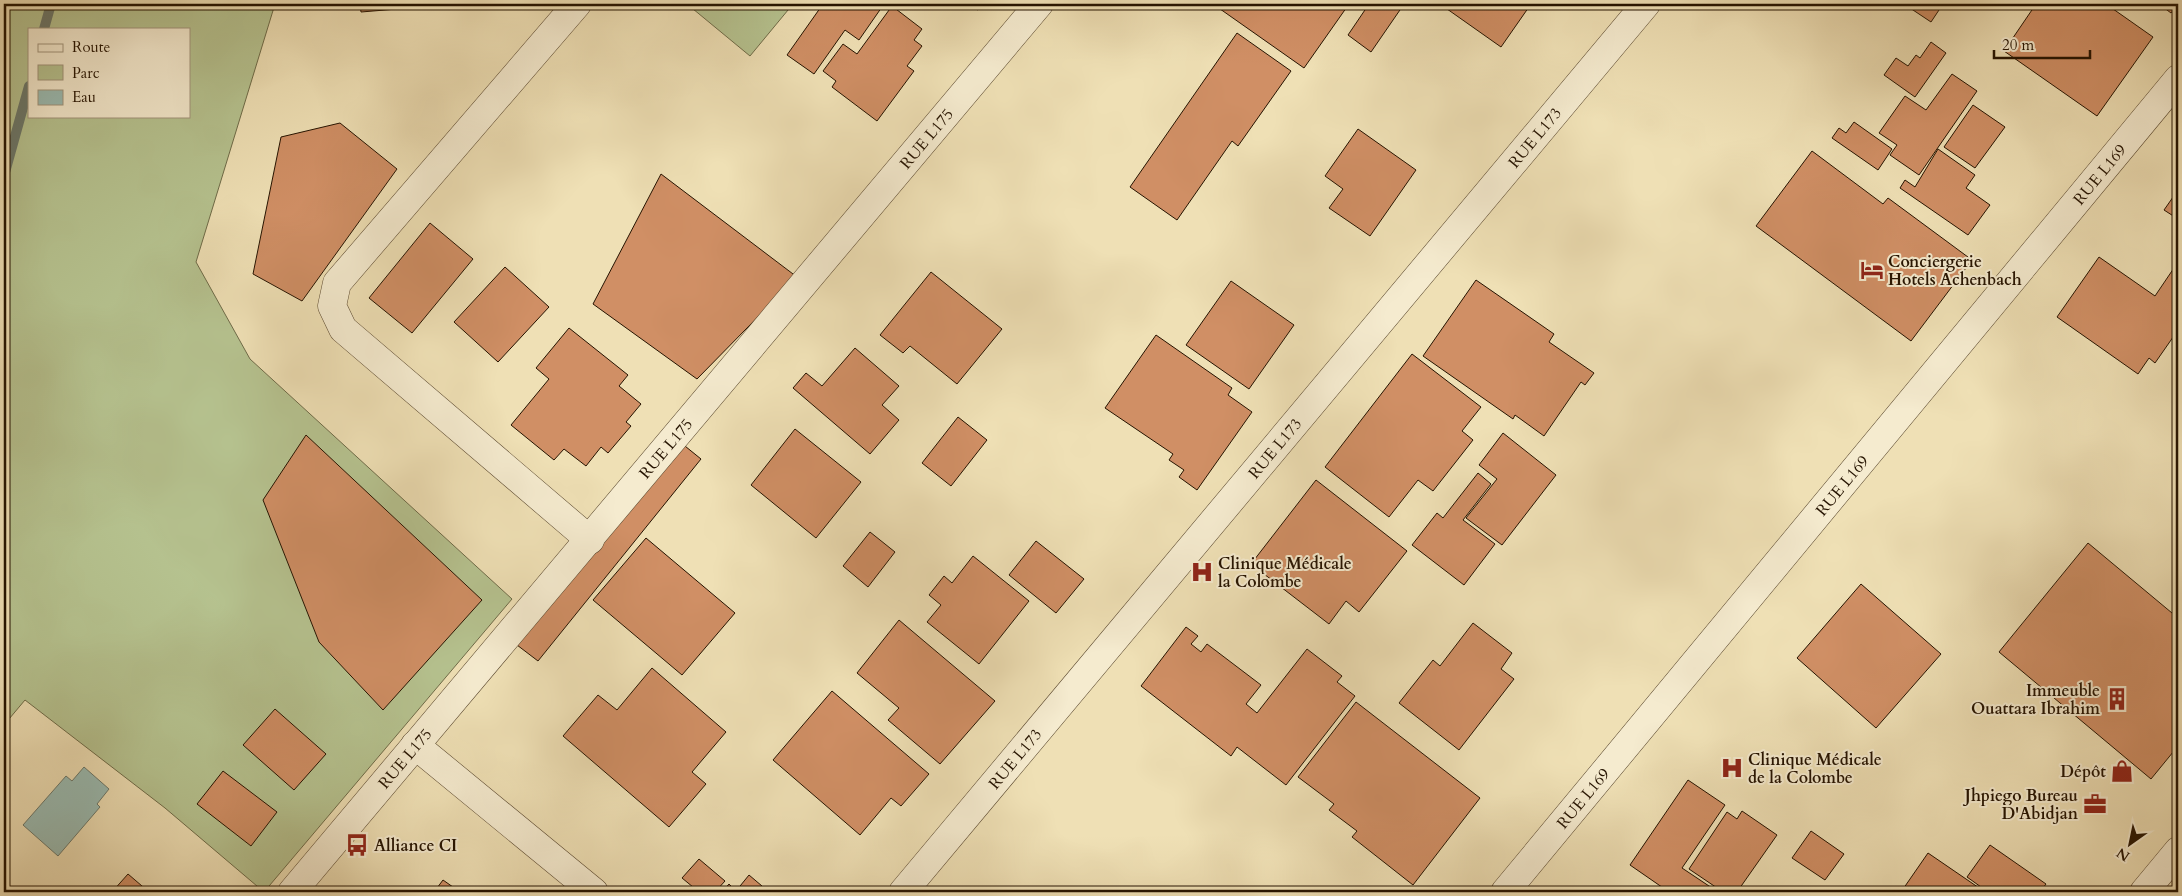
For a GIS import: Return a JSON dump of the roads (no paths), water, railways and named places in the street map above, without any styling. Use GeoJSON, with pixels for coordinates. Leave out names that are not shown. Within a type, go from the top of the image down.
{"type":"FeatureCollection","features":[{"type":"Feature","properties":{"kind":"street"},"geometry":{"type":"LineString","coordinates":[[577,4],[337,283],[332,306],[343,329],[590,540]]}},
{"type":"Feature","properties":{"kind":"street","name":"RUE L175"},"geometry":{"type":"LineString","coordinates":[[292,892],[590,540],[1038,4]]}},
{"type":"Feature","properties":{"kind":"street","name":"RUE L173"},"geometry":{"type":"LineString","coordinates":[[903,892],[1646,4]]}},
{"type":"Feature","properties":{"kind":"street","name":"RUE L169"},"geometry":{"type":"LineString","coordinates":[[1505,892],[2178,79]]}},
{"type":"Feature","properties":{"kind":"street"},"geometry":{"type":"LineString","coordinates":[[415,745],[594,892]]}},
{"type":"Feature","properties":{"kind":"street"},"geometry":{"type":"LineString","coordinates":[[2144,892],[2178,851]]}},
{"type":"Feature","properties":{"kind":"water"},"geometry":{"type":"Polygon","coordinates":[[[84,767],[109,789],[97,804],[100,807],[58,856],[23,825],[66,776],[72,781],[84,767]]]}},
{"type":"Feature","properties":{"kind":"waterway"},"geometry":{"type":"LineString","coordinates":[[44,28],[51,4]]}},
{"type":"Feature","properties":{"kind":"waterway"},"geometry":{"type":"LineString","coordinates":[[4,176],[28,90]]}},
{"type":"Feature","properties":{"kind":"place","name":"Conciergerie Hotels Achenbach"},"geometry":{"type":"Point","coordinates":[1872,270]}},
{"type":"Feature","properties":{"kind":"place","name":"Clinique Médicale la Colombe"},"geometry":{"type":"Point","coordinates":[1202,572]}},
{"type":"Feature","properties":{"kind":"place","name":"Immeuble Ouattara Ibrahim"},"geometry":{"type":"Point","coordinates":[2117,699]}},
{"type":"Feature","properties":{"kind":"place","name":"Clinique Médicale de la Colombe"},"geometry":{"type":"Point","coordinates":[1732,768]}},
{"type":"Feature","properties":{"kind":"place","name":"Dépôt"},"geometry":{"type":"Point","coordinates":[2122,771]}},
{"type":"Feature","properties":{"kind":"place","name":"Jhpiego Bureau D'Abidjan"},"geometry":{"type":"Point","coordinates":[2095,804]}},
{"type":"Feature","properties":{"kind":"place","name":"Alliance CI"},"geometry":{"type":"Point","coordinates":[357,845]}}]}
